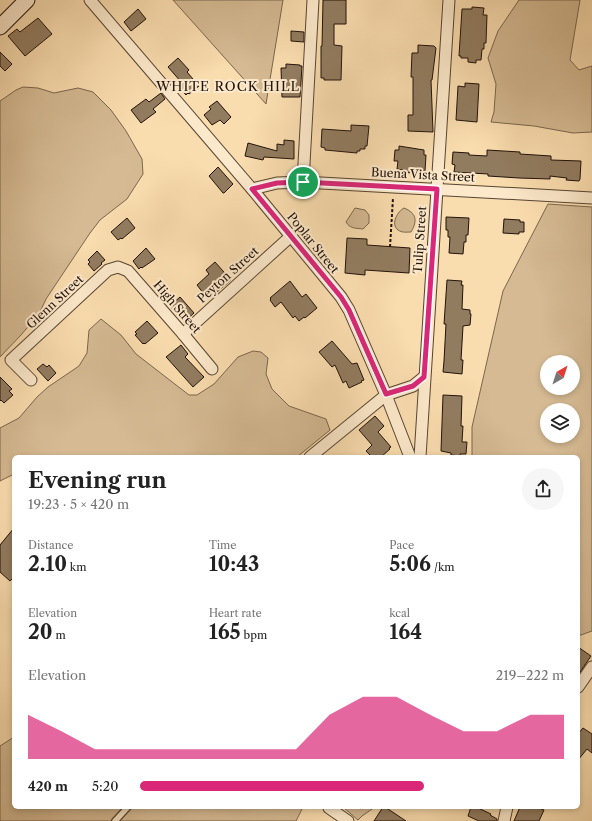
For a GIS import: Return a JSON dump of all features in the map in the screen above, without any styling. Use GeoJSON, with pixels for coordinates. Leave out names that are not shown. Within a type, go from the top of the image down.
{"type":"FeatureCollection","features":[{"type":"Feature","properties":{"kind":"main road"},"geometry":{"type":"LineString","coordinates":[[0,27],[27,0]]}},
{"type":"Feature","properties":{"kind":"street","name":"Poplar Street"},"geometry":{"type":"LineString","coordinates":[[90,0],[252,189],[341,297],[349,310],[386,394],[409,455]]}},
{"type":"Feature","properties":{"kind":"street"},"geometry":{"type":"LineString","coordinates":[[303,182],[313,0]]}},
{"type":"Feature","properties":{"kind":"street","name":"Tulip Street"},"geometry":{"type":"LineString","coordinates":[[420,455],[449,0]]}},
{"type":"Feature","properties":{"kind":"street","name":"Buena Vista Street"},"geometry":{"type":"LineString","coordinates":[[252,189],[277,183],[303,182],[592,198]]}},
{"type":"Feature","properties":{"kind":"street","name":"Peyton Street"},"geometry":{"type":"LineString","coordinates":[[183,334],[291,236]]}},
{"type":"Feature","properties":{"kind":"street","name":"High Street"},"geometry":{"type":"LineString","coordinates":[[118,268],[128,271],[212,369]]}},
{"type":"Feature","properties":{"kind":"street","name":"Glenn Street"},"geometry":{"type":"LineString","coordinates":[[30,380],[11,360],[108,270],[118,268]]}},
{"type":"Feature","properties":{"kind":"street"},"geometry":{"type":"LineString","coordinates":[[312,455],[386,394],[413,386],[424,377]]}},
{"type":"Feature","properties":{"kind":"street"},"geometry":{"type":"LineString","coordinates":[[580,684],[592,667]]}},
{"type":"Feature","properties":{"kind":"street"},"geometry":{"type":"LineString","coordinates":[[330,809],[348,821]]}},
{"type":"Feature","properties":{"kind":"street"},"geometry":{"type":"LineString","coordinates":[[504,821],[507,809]]}},
{"type":"Feature","properties":{"kind":"lane"},"geometry":{"type":"LineString","coordinates":[[115,821],[126,809]]}},
{"type":"Feature","properties":{"kind":"path"},"geometry":{"type":"LineString","coordinates":[[390,247],[393,194]]}},
{"type":"Feature","properties":{"kind":"shaded area"},"geometry":{"type":"Polygon","coordinates":[[[173,0],[283,0],[266,104],[173,0]]]}},
{"type":"Feature","properties":{"kind":"shaded area"},"geometry":{"type":"Polygon","coordinates":[[[519,0],[580,0],[570,60],[579,70],[592,66],[592,132],[573,133],[534,126],[491,122],[494,112],[496,84],[488,58],[498,31],[519,0]]]}},
{"type":"Feature","properties":{"kind":"shaded area"},"geometry":{"type":"Polygon","coordinates":[[[23,87],[38,88],[54,93],[78,88],[93,92],[111,110],[126,131],[142,159],[143,174],[127,199],[100,220],[46,299],[39,314],[0,357],[0,101],[23,87]]]}},
{"type":"Feature","properties":{"kind":"shaded area"},"geometry":{"type":"Polygon","coordinates":[[[548,204],[592,207],[592,631],[580,635],[580,455],[472,455],[472,427],[503,291],[548,204]]]}},
{"type":"Feature","properties":{"kind":"shaded area"},"geometry":{"type":"Polygon","coordinates":[[[355,208],[365,210],[369,215],[369,223],[363,229],[351,227],[346,222],[355,208]]]}},
{"type":"Feature","properties":{"kind":"shaded area"},"geometry":{"type":"Polygon","coordinates":[[[404,208],[411,212],[415,217],[415,224],[411,232],[398,230],[395,224],[397,215],[404,208]]]}},
{"type":"Feature","properties":{"kind":"shaded area"},"geometry":{"type":"Polygon","coordinates":[[[101,319],[121,335],[136,354],[189,395],[197,395],[214,384],[238,357],[253,351],[261,352],[268,358],[266,374],[272,389],[289,406],[326,419],[330,430],[299,455],[12,455],[12,475],[0,481],[0,428],[19,418],[37,397],[48,387],[79,366],[87,353],[89,330],[101,319]]]}},
{"type":"Feature","properties":{"kind":"shaded area"},"geometry":{"type":"Polygon","coordinates":[[[12,738],[12,809],[302,809],[296,821],[0,821],[0,746],[12,738]]]}},
{"type":"Feature","properties":{"kind":"shaded area"},"geometry":{"type":"Polygon","coordinates":[[[345,809],[372,809],[362,816],[358,820],[345,809]]]}},
{"type":"Feature","properties":{"kind":"building"},"geometry":{"type":"Polygon","coordinates":[[[323,0],[346,0],[346,24],[334,24],[334,45],[342,46],[341,80],[324,80],[324,78],[321,78],[323,0]]]}},
{"type":"Feature","properties":{"kind":"building"},"geometry":{"type":"Polygon","coordinates":[[[472,7],[484,8],[483,15],[487,15],[486,43],[484,43],[484,49],[482,49],[481,60],[476,60],[476,63],[468,62],[468,58],[461,58],[461,56],[459,56],[462,9],[472,9],[472,7]]]}},
{"type":"Feature","properties":{"kind":"building"},"geometry":{"type":"Polygon","coordinates":[[[138,9],[146,19],[131,31],[124,22],[138,9]]]}},
{"type":"Feature","properties":{"kind":"building"},"geometry":{"type":"Polygon","coordinates":[[[38,18],[52,34],[25,56],[8,36],[17,29],[20,32],[38,18]]]}},
{"type":"Feature","properties":{"kind":"building"},"geometry":{"type":"Polygon","coordinates":[[[291,31],[304,32],[304,42],[291,41],[291,31]]]}},
{"type":"Feature","properties":{"kind":"building"},"geometry":{"type":"Polygon","coordinates":[[[418,45],[434,46],[436,48],[431,80],[433,132],[408,131],[408,115],[413,115],[413,77],[411,77],[412,53],[418,53],[418,45]]]}},
{"type":"Feature","properties":{"kind":"building"},"geometry":{"type":"Polygon","coordinates":[[[0,52],[12,64],[5,71],[0,66],[0,52]]]}},
{"type":"Feature","properties":{"kind":"building"},"geometry":{"type":"Polygon","coordinates":[[[178,58],[189,70],[187,72],[199,86],[186,95],[179,87],[182,83],[168,67],[178,58]]]}},
{"type":"Feature","properties":{"kind":"building"},"geometry":{"type":"Polygon","coordinates":[[[286,64],[302,66],[300,97],[282,97],[281,68],[286,68],[286,64]]]}},
{"type":"Feature","properties":{"kind":"building"},"geometry":{"type":"Polygon","coordinates":[[[465,83],[479,84],[477,122],[456,120],[458,86],[465,87],[465,83]]]}},
{"type":"Feature","properties":{"kind":"building"},"geometry":{"type":"Polygon","coordinates":[[[161,93],[165,99],[153,109],[156,112],[141,123],[131,110],[146,99],[149,102],[161,93]]]}},
{"type":"Feature","properties":{"kind":"building"},"geometry":{"type":"Polygon","coordinates":[[[217,101],[231,117],[224,124],[220,120],[212,125],[204,115],[211,109],[209,107],[217,101]]]}},
{"type":"Feature","properties":{"kind":"building"},"geometry":{"type":"Polygon","coordinates":[[[351,125],[369,126],[367,146],[365,146],[365,149],[360,149],[357,153],[325,150],[325,148],[321,147],[322,129],[351,131],[351,125]]]}},
{"type":"Feature","properties":{"kind":"building"},"geometry":{"type":"Polygon","coordinates":[[[284,140],[294,141],[294,159],[264,157],[263,160],[245,156],[248,143],[277,151],[277,144],[284,145],[284,140]]]}},
{"type":"Feature","properties":{"kind":"building"},"geometry":{"type":"Polygon","coordinates":[[[399,146],[424,150],[424,155],[426,155],[425,171],[420,171],[420,174],[403,172],[403,170],[397,169],[398,161],[394,161],[395,150],[399,150],[399,146]]]}},
{"type":"Feature","properties":{"kind":"building"},"geometry":{"type":"Polygon","coordinates":[[[487,150],[551,156],[551,160],[581,161],[580,179],[579,181],[566,180],[567,178],[550,176],[550,179],[519,178],[454,172],[455,165],[452,164],[453,152],[487,156],[487,150]]]}},
{"type":"Feature","properties":{"kind":"building"},"geometry":{"type":"Polygon","coordinates":[[[218,167],[233,184],[224,193],[209,176],[218,167]]]}},
{"type":"Feature","properties":{"kind":"building"},"geometry":{"type":"Polygon","coordinates":[[[446,217],[469,218],[468,235],[466,235],[466,242],[464,242],[463,254],[449,253],[450,237],[448,237],[448,230],[446,230],[446,217]]]}},
{"type":"Feature","properties":{"kind":"building"},"geometry":{"type":"Polygon","coordinates":[[[127,218],[135,228],[122,239],[121,238],[118,240],[111,232],[127,218]]]}},
{"type":"Feature","properties":{"kind":"building"},"geometry":{"type":"Polygon","coordinates":[[[504,219],[520,220],[520,222],[524,222],[524,232],[519,232],[519,234],[503,233],[504,219]]]}},
{"type":"Feature","properties":{"kind":"building"},"geometry":{"type":"Polygon","coordinates":[[[347,238],[367,239],[367,245],[410,248],[409,273],[365,270],[365,275],[345,273],[347,238]]]}},
{"type":"Feature","properties":{"kind":"building"},"geometry":{"type":"Polygon","coordinates":[[[146,248],[155,259],[139,269],[133,261],[146,248]]]}},
{"type":"Feature","properties":{"kind":"building"},"geometry":{"type":"Polygon","coordinates":[[[97,251],[105,260],[94,271],[88,264],[90,262],[88,260],[97,251]]]}},
{"type":"Feature","properties":{"kind":"building"},"geometry":{"type":"Polygon","coordinates":[[[215,262],[231,280],[210,298],[207,298],[197,285],[209,274],[206,270],[215,262]]]}},
{"type":"Feature","properties":{"kind":"building"},"geometry":{"type":"Polygon","coordinates":[[[447,280],[462,281],[462,309],[470,310],[471,314],[470,325],[463,326],[461,360],[463,360],[462,374],[443,372],[447,280]]]}},
{"type":"Feature","properties":{"kind":"building"},"geometry":{"type":"Polygon","coordinates":[[[290,281],[302,297],[306,294],[317,308],[299,321],[295,316],[293,318],[281,302],[275,307],[270,300],[270,298],[290,281]]]}},
{"type":"Feature","properties":{"kind":"building"},"geometry":{"type":"Polygon","coordinates":[[[180,297],[194,313],[184,322],[170,306],[180,297]]]}},
{"type":"Feature","properties":{"kind":"building"},"geometry":{"type":"Polygon","coordinates":[[[147,321],[158,333],[143,344],[135,335],[137,334],[135,332],[147,321]]]}},
{"type":"Feature","properties":{"kind":"building"},"geometry":{"type":"Polygon","coordinates":[[[332,341],[352,364],[357,363],[364,380],[361,381],[362,382],[349,388],[346,381],[343,383],[335,365],[332,367],[319,352],[332,341]]]}},
{"type":"Feature","properties":{"kind":"building"},"geometry":{"type":"Polygon","coordinates":[[[181,345],[188,354],[185,357],[204,377],[193,387],[166,357],[181,345]]]}},
{"type":"Feature","properties":{"kind":"building"},"geometry":{"type":"Polygon","coordinates":[[[43,364],[47,367],[49,365],[56,373],[48,381],[37,369],[43,364]]]}},
{"type":"Feature","properties":{"kind":"building"},"geometry":{"type":"Polygon","coordinates":[[[0,377],[12,389],[9,391],[13,395],[4,403],[1,400],[0,401],[0,377]]]}},
{"type":"Feature","properties":{"kind":"building"},"geometry":{"type":"Polygon","coordinates":[[[443,395],[462,396],[462,442],[467,442],[466,454],[451,455],[451,453],[441,451],[443,395]]]}},
{"type":"Feature","properties":{"kind":"building"},"geometry":{"type":"Polygon","coordinates":[[[375,416],[384,426],[378,432],[391,447],[389,448],[390,449],[383,455],[370,455],[366,451],[372,445],[359,430],[375,416]]]}},
{"type":"Feature","properties":{"kind":"building"},"geometry":{"type":"Polygon","coordinates":[[[12,530],[12,579],[10,581],[0,572],[0,545],[12,530]]]}},
{"type":"Feature","properties":{"kind":"building"},"geometry":{"type":"Polygon","coordinates":[[[580,648],[591,656],[580,672],[580,648]]]}},
{"type":"Feature","properties":{"kind":"building"},"geometry":{"type":"Polygon","coordinates":[[[583,728],[592,734],[592,753],[587,749],[580,758],[580,732],[583,728]]]}},
{"type":"Feature","properties":{"kind":"building"},"geometry":{"type":"Polygon","coordinates":[[[382,809],[388,809],[406,821],[374,821],[382,809]]]}},
{"type":"Feature","properties":{"kind":"building"},"geometry":{"type":"Polygon","coordinates":[[[470,809],[480,809],[491,814],[490,815],[497,819],[497,821],[479,821],[468,816],[470,809]]]}},
{"type":"Feature","properties":{"kind":"building"},"geometry":{"type":"Polygon","coordinates":[[[519,809],[544,810],[539,821],[514,821],[519,809]]]}},
{"type":"Feature","properties":{"kind":"district","name":"WHITE ROCK HILL"},"geometry":{"type":"Point","coordinates":[228,86]}},
{"type":"Feature","properties":{"kind":"route"},"geometry":{"type":"LineString","coordinates":[[303,182],[437,189],[424,377],[413,386],[386,394],[349,310],[341,297],[252,189],[277,183],[303,182]]}}]}
